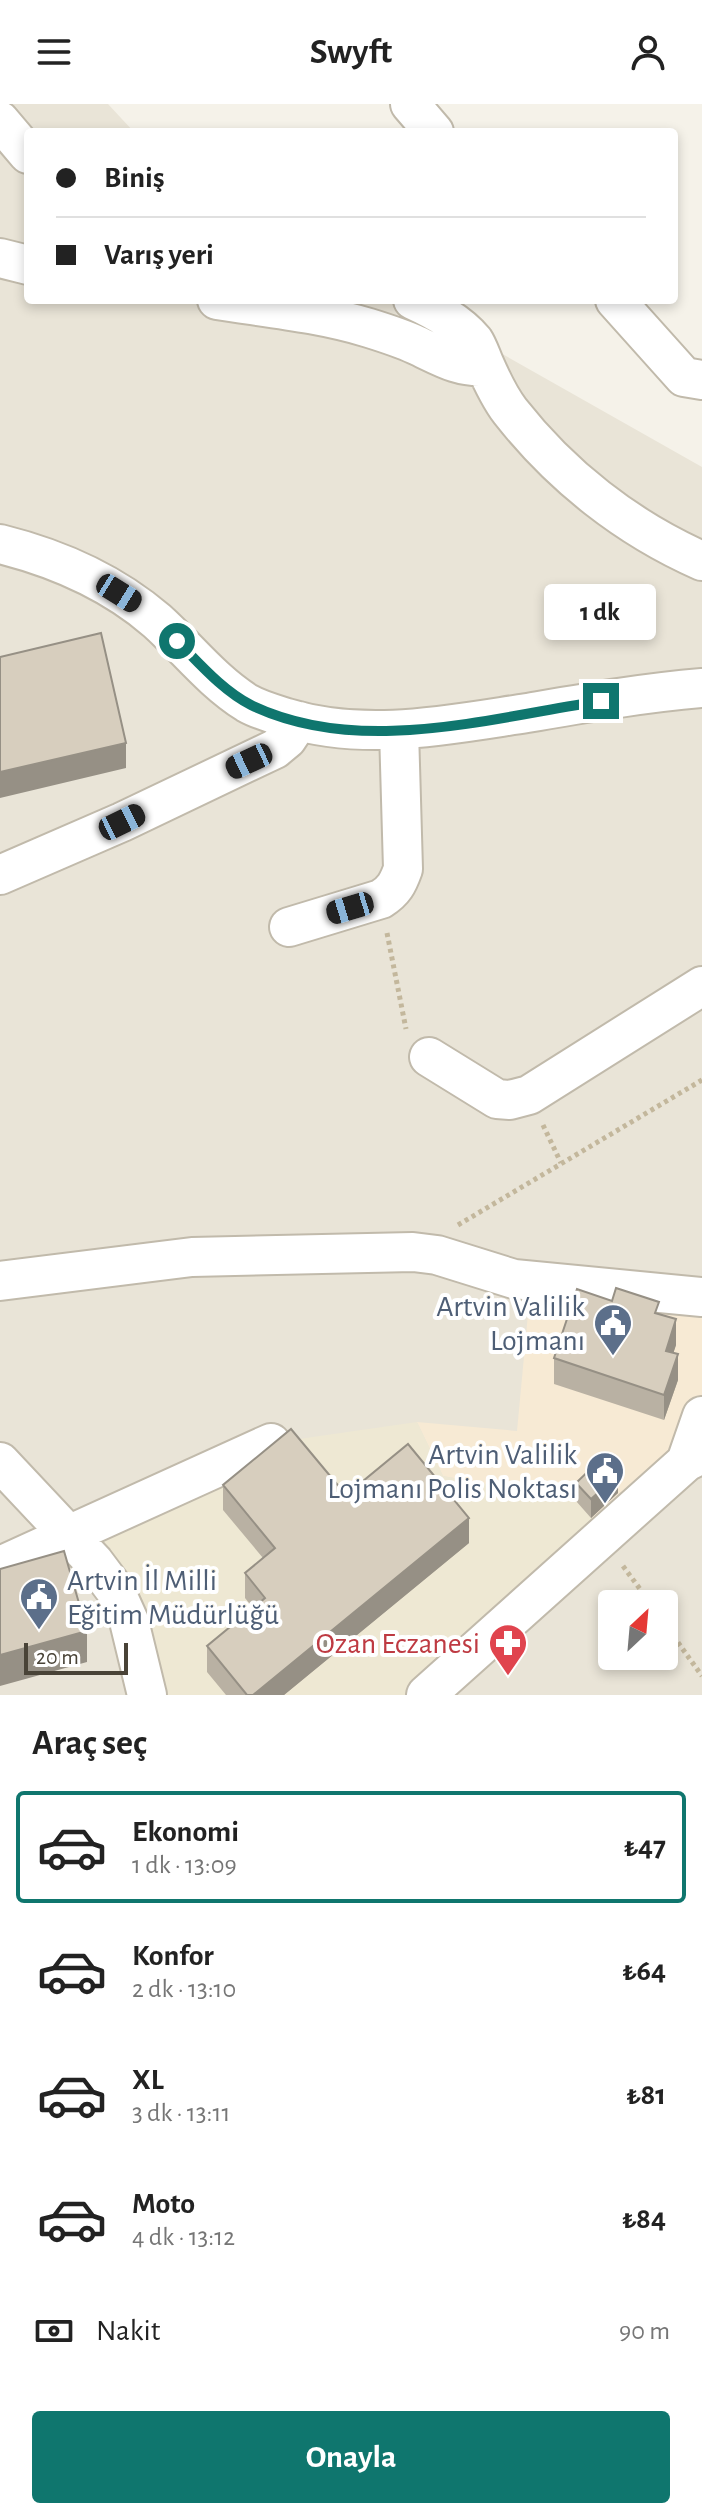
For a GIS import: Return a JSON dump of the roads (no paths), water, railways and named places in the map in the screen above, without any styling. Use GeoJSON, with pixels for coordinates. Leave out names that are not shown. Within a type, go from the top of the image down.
{"type":"FeatureCollection","features":[{"type":"Feature","properties":{"kind":"street"},"geometry":{"type":"LineString","coordinates":[[410,104],[431,128]]}},
{"type":"Feature","properties":{"kind":"street"},"geometry":{"type":"LineString","coordinates":[[0,121],[24,149]]}},
{"type":"Feature","properties":{"kind":"street"},"geometry":{"type":"LineString","coordinates":[[0,258],[24,264]]}},
{"type":"Feature","properties":{"kind":"street"},"geometry":{"type":"LineString","coordinates":[[244,304],[324,316],[413,343],[456,364],[485,366]]}},
{"type":"Feature","properties":{"kind":"street"},"geometry":{"type":"LineString","coordinates":[[421,304],[458,326],[475,342],[508,408],[537,444],[572,479],[621,517],[672,548],[702,561]]}},
{"type":"Feature","properties":{"kind":"street"},"geometry":{"type":"LineString","coordinates":[[619,304],[684,377],[702,380]]}},
{"type":"Feature","properties":{"kind":"street"},"geometry":{"type":"LineString","coordinates":[[0,544],[65,566],[103,583],[135,603],[224,686],[249,704],[329,728],[374,731],[433,727],[702,688]]}},
{"type":"Feature","properties":{"kind":"street"},"geometry":{"type":"LineString","coordinates":[[0,875],[122,822],[275,749],[287,739],[299,721]]}},
{"type":"Feature","properties":{"kind":"street"},"geometry":{"type":"LineString","coordinates":[[289,927],[392,893],[403,869],[399,730]]}},
{"type":"Feature","properties":{"kind":"street"},"geometry":{"type":"LineString","coordinates":[[429,1057],[497,1099],[510,1100],[529,1095],[702,986]]}},
{"type":"Feature","properties":{"kind":"street"},"geometry":{"type":"LineString","coordinates":[[0,1281],[192,1257],[413,1252],[437,1255],[514,1279],[702,1297]]}},
{"type":"Feature","properties":{"kind":"street"},"geometry":{"type":"LineString","coordinates":[[426,1695],[694,1458],[702,1416]]}},
{"type":"Feature","properties":{"kind":"street"},"geometry":{"type":"LineString","coordinates":[[0,1566],[271,1443]]}},
{"type":"Feature","properties":{"kind":"street"},"geometry":{"type":"LineString","coordinates":[[0,1462],[94,1562],[115,1590],[129,1621],[147,1695]]}},
{"type":"Feature","properties":{"kind":"place","name":"Artvin Valilik Lojmanı"},"geometry":{"type":"Point","coordinates":[613,1357]}},
{"type":"Feature","properties":{"kind":"place","name":"Artvin Valilik Lojmanı Polis Noktası"},"geometry":{"type":"Point","coordinates":[605,1505]}},
{"type":"Feature","properties":{"kind":"place","name":"Artvin İl Milli Eğitim Müdürlüğü"},"geometry":{"type":"Point","coordinates":[39,1631]}},
{"type":"Feature","properties":{"kind":"place","name":"Ozan Eczanesi"},"geometry":{"type":"Point","coordinates":[508,1677]}}]}
